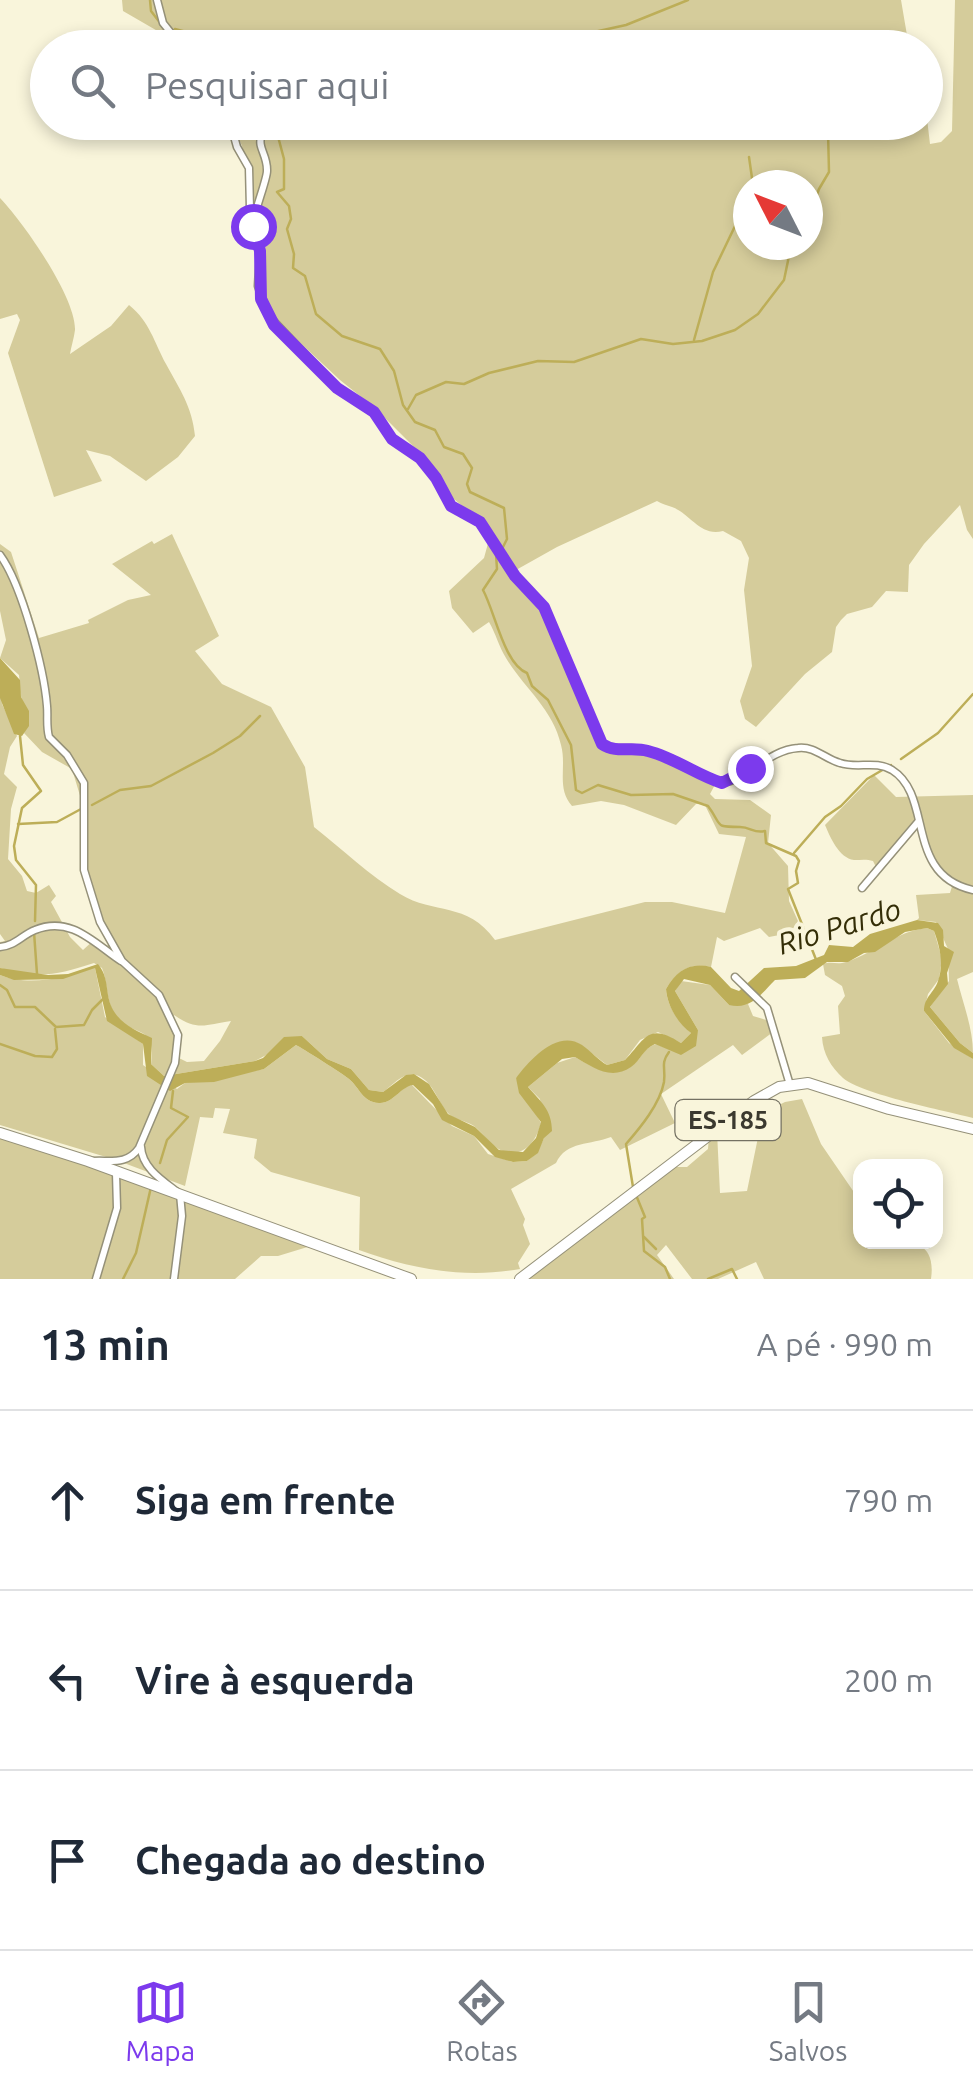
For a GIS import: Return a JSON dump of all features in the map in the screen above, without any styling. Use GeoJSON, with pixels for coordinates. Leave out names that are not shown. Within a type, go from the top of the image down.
{"type":"FeatureCollection","features":[{"type":"Feature","properties":{"kind":"main road","name":"ES-185"},"geometry":{"type":"LineString","coordinates":[[520,1279],[754,1101],[790,1085],[808,1083],[889,1109],[973,1129]]}},
{"type":"Feature","properties":{"kind":"main road"},"geometry":{"type":"LineString","coordinates":[[0,1133],[411,1279]]}},
{"type":"Feature","properties":{"kind":"street"},"geometry":{"type":"LineString","coordinates":[[157,0],[169,30]]}},
{"type":"Feature","properties":{"kind":"street"},"geometry":{"type":"LineString","coordinates":[[234,140],[250,168],[253,226],[260,251],[261,299],[274,325],[337,388],[374,412],[392,439],[420,458],[451,506],[480,522],[515,576],[544,607],[602,744],[612,750],[656,753],[722,783],[796,748],[810,748],[842,764],[887,767],[905,781],[941,873],[948,882],[973,890]]}},
{"type":"Feature","properties":{"kind":"street"},"geometry":{"type":"LineString","coordinates":[[253,226],[268,173],[260,140]]}},
{"type":"Feature","properties":{"kind":"street"},"geometry":{"type":"LineString","coordinates":[[0,555],[35,644],[48,707],[49,737],[81,774],[86,882],[100,922],[122,961]]}},
{"type":"Feature","properties":{"kind":"street"},"geometry":{"type":"LineString","coordinates":[[862,888],[918,822]]}},
{"type":"Feature","properties":{"kind":"street"},"geometry":{"type":"LineString","coordinates":[[0,948],[38,929],[86,933],[156,991],[178,1034],[176,1063],[142,1141],[130,1159],[88,1162]]}},
{"type":"Feature","properties":{"kind":"street"},"geometry":{"type":"LineString","coordinates":[[736,977],[770,1013],[790,1085]]}},
{"type":"Feature","properties":{"kind":"street"},"geometry":{"type":"LineString","coordinates":[[142,1141],[143,1159],[180,1194],[182,1216],[174,1279]]}},
{"type":"Feature","properties":{"kind":"street"},"geometry":{"type":"LineString","coordinates":[[96,1279],[117,1208],[116,1172]]}},
{"type":"Feature","properties":{"kind":"shaded area"},"geometry":{"type":"Polygon","coordinates":[[[122,0],[901,0],[906,30],[156,30],[123,11],[122,0]]]}},
{"type":"Feature","properties":{"kind":"shaded area"},"geometry":{"type":"Polygon","coordinates":[[[955,0],[973,0],[973,539],[960,505],[909,565],[908,592],[886,591],[872,607],[847,614],[836,627],[832,652],[805,674],[756,727],[745,719],[740,701],[752,666],[744,590],[749,558],[741,541],[723,531],[708,531],[679,510],[657,501],[516,570],[543,603],[596,736],[614,743],[653,748],[682,759],[718,779],[710,794],[715,799],[750,800],[771,815],[768,843],[788,866],[789,901],[798,921],[790,933],[769,937],[760,928],[724,941],[717,937],[711,967],[690,967],[674,977],[666,989],[669,1001],[691,1033],[681,1043],[658,1032],[640,1040],[625,1060],[607,1065],[578,1043],[567,1041],[516,1078],[541,1123],[531,1144],[512,1153],[497,1148],[474,1126],[449,1114],[422,1077],[407,1075],[383,1092],[369,1090],[351,1069],[327,1059],[302,1036],[255,1061],[164,1076],[151,1064],[152,1050],[146,1035],[125,1024],[111,1007],[102,968],[94,963],[37,974],[0,968],[0,942],[5,941],[0,934],[0,678],[2,704],[17,736],[10,747],[4,774],[17,787],[11,809],[8,859],[22,876],[27,891],[36,893],[49,885],[56,896],[51,902],[70,937],[83,950],[95,939],[106,947],[112,941],[91,891],[85,865],[81,799],[72,769],[42,752],[24,733],[28,717],[19,675],[0,658],[6,640],[0,611],[0,544],[11,552],[39,638],[89,623],[88,620],[128,600],[151,595],[112,564],[172,534],[219,636],[195,651],[222,684],[271,707],[305,767],[314,827],[400,894],[473,919],[495,940],[645,902],[672,902],[725,913],[746,837],[719,834],[704,803],[696,804],[676,825],[624,805],[601,801],[572,806],[567,799],[563,753],[552,720],[513,669],[489,622],[473,633],[452,608],[449,591],[484,558],[490,536],[483,523],[449,495],[427,460],[375,408],[279,323],[262,297],[250,189],[239,140],[941,142],[952,131],[955,0]],[[174,1015],[177,1057],[187,1062],[204,1061],[231,1021],[195,1025],[174,1015]]]}},
{"type":"Feature","properties":{"kind":"shaded area"},"geometry":{"type":"Polygon","coordinates":[[[0,198],[34,242],[67,299],[75,330],[70,354],[111,326],[129,305],[151,333],[185,399],[195,436],[178,457],[146,481],[110,456],[86,450],[102,481],[54,497],[8,353],[20,320],[17,314],[0,319],[0,198]]]}},
{"type":"Feature","properties":{"kind":"shaded area"},"geometry":{"type":"Polygon","coordinates":[[[0,658],[20,680],[21,697],[29,711],[29,726],[22,736],[14,734],[0,698],[0,658]]]}},
{"type":"Feature","properties":{"kind":"shaded area"},"geometry":{"type":"Polygon","coordinates":[[[874,775],[896,797],[973,795],[973,972],[957,979],[973,1053],[930,1007],[949,981],[948,949],[936,922],[917,920],[916,895],[950,893],[953,883],[944,876],[916,822],[877,869],[873,861],[844,855],[825,825],[874,775]]]}},
{"type":"Feature","properties":{"kind":"shaded area"},"geometry":{"type":"Polygon","coordinates":[[[917,920],[938,923],[943,930],[944,946],[954,952],[947,973],[948,984],[930,1007],[973,1053],[973,1059],[954,1048],[924,1011],[941,968],[934,931],[927,928],[905,932],[875,952],[848,962],[827,962],[805,978],[775,980],[755,1000],[743,1005],[729,1005],[710,985],[684,979],[675,991],[698,1030],[696,1046],[681,1055],[655,1044],[631,1067],[616,1073],[602,1071],[575,1057],[562,1059],[528,1087],[548,1112],[552,1131],[538,1153],[527,1161],[513,1162],[495,1157],[474,1136],[442,1120],[433,1104],[413,1085],[388,1101],[373,1102],[346,1076],[296,1045],[264,1069],[214,1082],[185,1083],[170,1091],[147,1076],[143,1044],[107,1021],[95,968],[63,979],[14,980],[0,975],[0,968],[48,975],[68,974],[98,964],[114,1011],[130,1027],[152,1038],[151,1064],[164,1076],[255,1061],[284,1037],[302,1036],[327,1059],[351,1069],[369,1090],[383,1092],[406,1075],[414,1074],[429,1084],[448,1114],[475,1127],[499,1150],[523,1152],[536,1138],[541,1122],[519,1093],[516,1078],[545,1049],[573,1041],[607,1065],[625,1060],[643,1039],[654,1033],[681,1043],[691,1033],[674,1014],[666,989],[685,969],[711,967],[739,991],[764,968],[796,966],[824,955],[829,945],[853,947],[870,934],[917,920]]]}},
{"type":"Feature","properties":{"kind":"shaded area"},"geometry":{"type":"Polygon","coordinates":[[[927,928],[934,931],[942,959],[939,979],[928,994],[924,1011],[949,1043],[973,1059],[973,1118],[853,1084],[835,1069],[824,1049],[822,1037],[840,1034],[838,1006],[845,996],[842,986],[825,975],[823,964],[846,962],[905,933],[927,928]]]}},
{"type":"Feature","properties":{"kind":"shaded area"},"geometry":{"type":"Polygon","coordinates":[[[95,968],[105,1017],[143,1044],[143,1065],[177,1089],[185,1083],[264,1069],[296,1045],[346,1076],[373,1102],[388,1101],[412,1085],[452,1126],[474,1136],[488,1154],[513,1162],[527,1161],[537,1153],[544,1138],[540,1099],[528,1087],[557,1063],[575,1057],[614,1072],[629,1067],[656,1044],[681,1054],[698,1030],[675,991],[681,981],[710,985],[729,1005],[748,1004],[753,1016],[773,1022],[777,1029],[742,1055],[733,1045],[661,1094],[675,1123],[620,1150],[611,1137],[573,1147],[556,1163],[511,1189],[525,1219],[523,1225],[530,1244],[518,1263],[520,1269],[459,1272],[418,1267],[359,1250],[360,1197],[271,1172],[254,1158],[257,1139],[223,1133],[230,1109],[215,1108],[213,1118],[200,1117],[185,1186],[116,1160],[0,1125],[0,975],[46,980],[95,968]]]}},
{"type":"Feature","properties":{"kind":"shaded area"},"geometry":{"type":"Polygon","coordinates":[[[802,1099],[821,1144],[853,1191],[853,1249],[923,1249],[931,1263],[931,1279],[764,1279],[756,1262],[718,1279],[692,1279],[666,1245],[657,1255],[674,1279],[520,1279],[667,1167],[687,1167],[708,1149],[709,1135],[717,1132],[720,1193],[747,1191],[763,1113],[802,1099]]]}},
{"type":"Feature","properties":{"kind":"shaded area"},"geometry":{"type":"Polygon","coordinates":[[[0,1134],[314,1245],[278,1256],[261,1256],[235,1279],[0,1279],[0,1134]]]}},
{"type":"Feature","properties":{"kind":"waterway"},"geometry":{"type":"LineString","coordinates":[[150,0],[151,11],[164,28]]}},
{"type":"Feature","properties":{"kind":"waterway"},"geometry":{"type":"LineString","coordinates":[[603,30],[688,0]]}},
{"type":"Feature","properties":{"kind":"waterway"},"geometry":{"type":"LineString","coordinates":[[279,140],[284,159],[284,189],[277,192],[289,206],[291,219],[287,229],[294,254],[293,268],[305,276],[316,314],[342,336],[380,349],[394,371],[403,405],[415,422],[435,430],[444,447],[463,454],[472,468],[467,484],[470,492],[504,508],[507,539],[503,547]]}},
{"type":"Feature","properties":{"kind":"waterway"},"geometry":{"type":"LineString","coordinates":[[823,182],[829,172],[828,140]]}},
{"type":"Feature","properties":{"kind":"waterway"},"geometry":{"type":"LineString","coordinates":[[749,157],[751,170]]}},
{"type":"Feature","properties":{"kind":"waterway"},"geometry":{"type":"LineString","coordinates":[[694,340],[713,272],[733,230]]}},
{"type":"Feature","properties":{"kind":"waterway"},"geometry":{"type":"LineString","coordinates":[[408,409],[416,395],[446,382],[464,384],[489,373],[538,361],[574,362],[641,339],[673,344],[702,341],[735,330],[758,314],[784,280],[788,260]]}},
{"type":"Feature","properties":{"kind":"waterway","name":"Rio Pardo"},"geometry":{"type":"LineString","coordinates":[[496,554],[497,569],[483,590],[512,659],[548,700],[571,745],[576,790],[582,793],[598,785],[631,795],[673,794],[708,806],[722,826],[765,831],[766,843],[799,861],[798,883],[788,889],[817,962]]}},
{"type":"Feature","properties":{"kind":"waterway"},"geometry":{"type":"LineString","coordinates":[[901,759],[938,733],[973,694]]}},
{"type":"Feature","properties":{"kind":"waterway"},"geometry":{"type":"LineString","coordinates":[[92,805],[120,790],[151,786],[240,736],[260,716]]}},
{"type":"Feature","properties":{"kind":"waterway"},"geometry":{"type":"LineString","coordinates":[[20,736],[23,765],[41,791],[22,808],[14,846],[16,860],[36,885],[35,921]]}},
{"type":"Feature","properties":{"kind":"waterway"},"geometry":{"type":"LineString","coordinates":[[794,853],[825,817],[867,779],[891,765]]}},
{"type":"Feature","properties":{"kind":"waterway"},"geometry":{"type":"LineString","coordinates":[[18,824],[57,822],[81,809]]}},
{"type":"Feature","properties":{"kind":"waterway"},"geometry":{"type":"LineString","coordinates":[[34,932],[37,974]]}},
{"type":"Feature","properties":{"kind":"waterway"},"geometry":{"type":"LineString","coordinates":[[0,985],[15,1007],[35,1007],[56,1027],[84,1025],[103,999]]}},
{"type":"Feature","properties":{"kind":"waterway"},"geometry":{"type":"LineString","coordinates":[[0,1044],[35,1056],[52,1057],[57,1049],[55,1029]]}},
{"type":"Feature","properties":{"kind":"waterway"},"geometry":{"type":"LineString","coordinates":[[633,1187],[626,1144],[658,1099],[669,1052]]}},
{"type":"Feature","properties":{"kind":"waterway"},"geometry":{"type":"LineString","coordinates":[[160,1163],[167,1140],[188,1117],[171,1108],[173,1091]]}},
{"type":"Feature","properties":{"kind":"waterway"},"geometry":{"type":"LineString","coordinates":[[123,1279],[136,1253],[151,1187]]}},
{"type":"Feature","properties":{"kind":"waterway"},"geometry":{"type":"LineString","coordinates":[[636,1195],[645,1217],[644,1251],[665,1267],[670,1279]]}},
{"type":"Feature","properties":{"kind":"waterway"},"geometry":{"type":"LineString","coordinates":[[644,1237],[656,1249]]}},
{"type":"Feature","properties":{"kind":"waterway"},"geometry":{"type":"LineString","coordinates":[[708,1279],[732,1269],[737,1279]]}},
{"type":"Feature","properties":{"kind":"route"},"geometry":{"type":"LineString","coordinates":[[253,226],[260,251],[258,286],[274,325],[337,388],[374,412],[392,439],[420,458],[455,510],[480,522],[515,576],[544,607],[602,744],[612,750],[656,753],[722,783],[750,768]]}}]}
